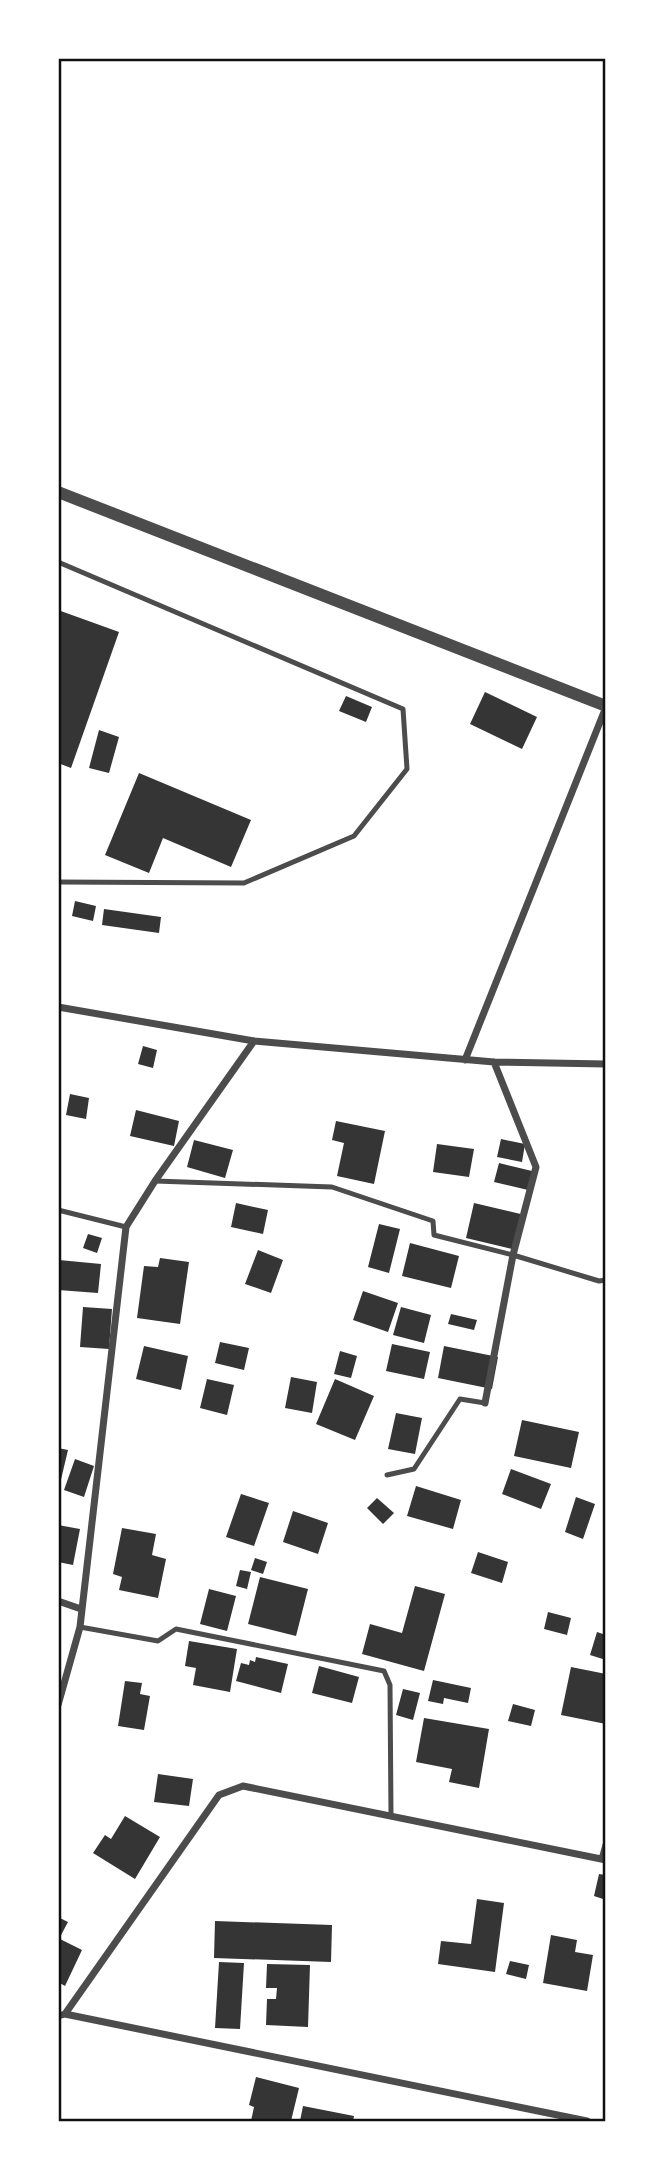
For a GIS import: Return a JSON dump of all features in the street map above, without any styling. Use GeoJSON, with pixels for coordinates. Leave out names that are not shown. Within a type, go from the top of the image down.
{"type":"FeatureCollection","features":[{"type":"Feature","properties":{"kind":"street"},"geometry":{"type":"LineString","coordinates":[[58,492],[606,707],[465,1060]]}},
{"type":"Feature","properties":{"kind":"street"},"geometry":{"type":"LineString","coordinates":[[58,1007],[254,1041],[494,1062],[606,1063]]}},
{"type":"Feature","properties":{"kind":"street"},"geometry":{"type":"LineString","coordinates":[[58,1705],[80,1627],[126,1227],[155,1181],[254,1041]]}},
{"type":"Feature","properties":{"kind":"street"},"geometry":{"type":"LineString","coordinates":[[485,1403],[513,1255],[536,1167],[494,1062]]}},
{"type":"Feature","properties":{"kind":"street"},"geometry":{"type":"LineString","coordinates":[[58,1601],[81,1609]]}},
{"type":"Feature","properties":{"kind":"street"},"geometry":{"type":"LineString","coordinates":[[587,2121],[61,2015],[219,1795],[243,1786],[604,1859],[606,1845]]}},
{"type":"Feature","properties":{"kind":"lane"},"geometry":{"type":"LineString","coordinates":[[58,562],[402,709],[407,769],[354,836],[244,883],[58,882]]}},
{"type":"Feature","properties":{"kind":"lane"},"geometry":{"type":"LineString","coordinates":[[155,1181],[332,1187],[433,1221],[434,1235],[598,1281],[606,1280]]}},
{"type":"Feature","properties":{"kind":"lane"},"geometry":{"type":"LineString","coordinates":[[58,1210],[126,1227]]}},
{"type":"Feature","properties":{"kind":"lane"},"geometry":{"type":"LineString","coordinates":[[387,1475],[414,1469],[460,1399],[485,1403]]}},
{"type":"Feature","properties":{"kind":"lane"},"geometry":{"type":"LineString","coordinates":[[80,1627],[158,1641],[176,1629],[384,1671],[390,1685],[391,1815]]}},
{"type":"Feature","properties":{"kind":"building"},"geometry":{"type":"Polygon","coordinates":[[[58,610],[119,632],[71,768],[58,763],[58,610]]]}},
{"type":"Feature","properties":{"kind":"building"},"geometry":{"type":"Polygon","coordinates":[[[485,692],[537,717],[522,749],[470,724],[485,692]]]}},
{"type":"Feature","properties":{"kind":"building"},"geometry":{"type":"Polygon","coordinates":[[[346,696],[372,707],[366,722],[339,711],[346,696]]]}},
{"type":"Feature","properties":{"kind":"building"},"geometry":{"type":"Polygon","coordinates":[[[99,730],[119,737],[109,773],[89,768],[99,730]]]}},
{"type":"Feature","properties":{"kind":"building"},"geometry":{"type":"Polygon","coordinates":[[[139,773],[251,820],[231,867],[163,838],[149,873],[105,855],[139,773]]]}},
{"type":"Feature","properties":{"kind":"building"},"geometry":{"type":"Polygon","coordinates":[[[75,901],[96,906],[93,921],[72,916],[75,901]]]}},
{"type":"Feature","properties":{"kind":"building"},"geometry":{"type":"Polygon","coordinates":[[[104,909],[161,917],[159,933],[102,925],[104,909]]]}},
{"type":"Feature","properties":{"kind":"building"},"geometry":{"type":"Polygon","coordinates":[[[143,1046],[157,1050],[153,1068],[138,1064],[143,1046]]]}},
{"type":"Feature","properties":{"kind":"building"},"geometry":{"type":"Polygon","coordinates":[[[70,1094],[89,1098],[86,1119],[66,1115],[70,1094]]]}},
{"type":"Feature","properties":{"kind":"building"},"geometry":{"type":"Polygon","coordinates":[[[136,1110],[179,1121],[174,1146],[130,1136],[136,1110]]]}},
{"type":"Feature","properties":{"kind":"building"},"geometry":{"type":"Polygon","coordinates":[[[336,1121],[385,1131],[374,1184],[337,1176],[344,1143],[332,1140],[336,1121]]]}},
{"type":"Feature","properties":{"kind":"building"},"geometry":{"type":"Polygon","coordinates":[[[501,1139],[525,1144],[522,1162],[497,1157],[501,1139]]]}},
{"type":"Feature","properties":{"kind":"building"},"geometry":{"type":"Polygon","coordinates":[[[194,1140],[233,1150],[225,1178],[187,1167],[194,1140]]]}},
{"type":"Feature","properties":{"kind":"building"},"geometry":{"type":"Polygon","coordinates":[[[437,1144],[474,1149],[469,1177],[433,1172],[437,1144]]]}},
{"type":"Feature","properties":{"kind":"building"},"geometry":{"type":"Polygon","coordinates":[[[499,1163],[532,1171],[528,1190],[494,1182],[499,1163]]]}},
{"type":"Feature","properties":{"kind":"building"},"geometry":{"type":"Polygon","coordinates":[[[236,1203],[268,1210],[263,1234],[231,1227],[236,1203]]]}},
{"type":"Feature","properties":{"kind":"building"},"geometry":{"type":"Polygon","coordinates":[[[474,1203],[525,1215],[516,1250],[466,1238],[474,1203]]]}},
{"type":"Feature","properties":{"kind":"building"},"geometry":{"type":"Polygon","coordinates":[[[379,1224],[400,1229],[389,1273],[368,1267],[379,1224]]]}},
{"type":"Feature","properties":{"kind":"building"},"geometry":{"type":"Polygon","coordinates":[[[88,1234],[102,1238],[97,1253],[83,1248],[88,1234]]]}},
{"type":"Feature","properties":{"kind":"building"},"geometry":{"type":"Polygon","coordinates":[[[410,1243],[459,1256],[451,1288],[402,1276],[410,1243]]]}},
{"type":"Feature","properties":{"kind":"building"},"geometry":{"type":"Polygon","coordinates":[[[258,1250],[283,1260],[271,1293],[245,1284],[258,1250]]]}},
{"type":"Feature","properties":{"kind":"building"},"geometry":{"type":"Polygon","coordinates":[[[160,1258],[189,1262],[180,1324],[137,1318],[144,1266],[158,1267],[160,1258]]]}},
{"type":"Feature","properties":{"kind":"building"},"geometry":{"type":"Polygon","coordinates":[[[59,1260],[101,1264],[98,1293],[58,1290],[59,1260]]]}},
{"type":"Feature","properties":{"kind":"building"},"geometry":{"type":"Polygon","coordinates":[[[363,1291],[398,1303],[388,1332],[353,1320],[363,1291]]]}},
{"type":"Feature","properties":{"kind":"building"},"geometry":{"type":"Polygon","coordinates":[[[83,1307],[112,1309],[109,1349],[80,1347],[83,1307]]]}},
{"type":"Feature","properties":{"kind":"building"},"geometry":{"type":"Polygon","coordinates":[[[401,1307],[431,1315],[424,1343],[393,1335],[401,1307]]]}},
{"type":"Feature","properties":{"kind":"building"},"geometry":{"type":"Polygon","coordinates":[[[451,1314],[477,1320],[474,1330],[448,1324],[451,1314]]]}},
{"type":"Feature","properties":{"kind":"building"},"geometry":{"type":"Polygon","coordinates":[[[220,1342],[249,1348],[244,1370],[215,1363],[220,1342]]]}},
{"type":"Feature","properties":{"kind":"building"},"geometry":{"type":"Polygon","coordinates":[[[392,1344],[430,1352],[424,1379],[386,1371],[392,1344]]]}},
{"type":"Feature","properties":{"kind":"building"},"geometry":{"type":"Polygon","coordinates":[[[144,1346],[188,1356],[181,1390],[136,1379],[144,1346]]]}},
{"type":"Feature","properties":{"kind":"building"},"geometry":{"type":"Polygon","coordinates":[[[444,1346],[498,1357],[492,1389],[438,1378],[444,1346]]]}},
{"type":"Feature","properties":{"kind":"building"},"geometry":{"type":"Polygon","coordinates":[[[340,1351],[357,1356],[351,1378],[334,1374],[340,1351]]]}},
{"type":"Feature","properties":{"kind":"building"},"geometry":{"type":"Polygon","coordinates":[[[291,1377],[317,1382],[312,1413],[285,1408],[291,1377]]]}},
{"type":"Feature","properties":{"kind":"building"},"geometry":{"type":"Polygon","coordinates":[[[207,1379],[234,1385],[227,1415],[200,1408],[207,1379]]]}},
{"type":"Feature","properties":{"kind":"building"},"geometry":{"type":"Polygon","coordinates":[[[335,1379],[374,1396],[355,1440],[316,1424],[335,1379]]]}},
{"type":"Feature","properties":{"kind":"building"},"geometry":{"type":"Polygon","coordinates":[[[396,1413],[422,1418],[415,1454],[388,1449],[396,1413]]]}},
{"type":"Feature","properties":{"kind":"building"},"geometry":{"type":"Polygon","coordinates":[[[522,1420],[579,1432],[571,1468],[514,1456],[522,1420]]]}},
{"type":"Feature","properties":{"kind":"building"},"geometry":{"type":"Polygon","coordinates":[[[58,1448],[68,1450],[59,1488],[58,1488],[58,1448]]]}},
{"type":"Feature","properties":{"kind":"building"},"geometry":{"type":"Polygon","coordinates":[[[75,1459],[94,1466],[84,1497],[64,1490],[75,1459]]]}},
{"type":"Feature","properties":{"kind":"building"},"geometry":{"type":"Polygon","coordinates":[[[511,1469],[551,1484],[541,1509],[502,1494],[511,1469]]]}},
{"type":"Feature","properties":{"kind":"building"},"geometry":{"type":"Polygon","coordinates":[[[416,1486],[461,1500],[453,1529],[407,1516],[416,1486]]]}},
{"type":"Feature","properties":{"kind":"building"},"geometry":{"type":"Polygon","coordinates":[[[241,1494],[269,1503],[254,1546],[226,1537],[241,1494]]]}},
{"type":"Feature","properties":{"kind":"building"},"geometry":{"type":"Polygon","coordinates":[[[576,1497],[595,1504],[583,1539],[565,1532],[576,1497]]]}},
{"type":"Feature","properties":{"kind":"building"},"geometry":{"type":"Polygon","coordinates":[[[377,1498],[394,1513],[383,1524],[367,1508],[377,1498]]]}},
{"type":"Feature","properties":{"kind":"building"},"geometry":{"type":"Polygon","coordinates":[[[293,1511],[328,1523],[318,1554],[283,1542],[293,1511]]]}},
{"type":"Feature","properties":{"kind":"building"},"geometry":{"type":"Polygon","coordinates":[[[58,1525],[80,1529],[73,1565],[58,1562],[58,1525]]]}},
{"type":"Feature","properties":{"kind":"building"},"geometry":{"type":"Polygon","coordinates":[[[122,1528],[156,1534],[152,1555],[166,1559],[158,1598],[119,1590],[122,1577],[113,1574],[122,1528]]]}},
{"type":"Feature","properties":{"kind":"building"},"geometry":{"type":"Polygon","coordinates":[[[478,1552],[508,1562],[502,1583],[471,1573],[478,1552]]]}},
{"type":"Feature","properties":{"kind":"building"},"geometry":{"type":"Polygon","coordinates":[[[255,1558],[267,1562],[263,1574],[251,1570],[255,1558]]]}},
{"type":"Feature","properties":{"kind":"building"},"geometry":{"type":"Polygon","coordinates":[[[240,1570],[251,1572],[247,1589],[236,1586],[240,1570]]]}},
{"type":"Feature","properties":{"kind":"building"},"geometry":{"type":"Polygon","coordinates":[[[260,1577],[308,1589],[296,1636],[248,1624],[260,1577]]]}},
{"type":"Feature","properties":{"kind":"building"},"geometry":{"type":"Polygon","coordinates":[[[415,1586],[445,1594],[424,1671],[362,1654],[370,1624],[402,1633],[415,1586]]]}},
{"type":"Feature","properties":{"kind":"building"},"geometry":{"type":"Polygon","coordinates":[[[209,1589],[236,1596],[227,1631],[200,1624],[209,1589]]]}},
{"type":"Feature","properties":{"kind":"building"},"geometry":{"type":"Polygon","coordinates":[[[548,1612],[571,1618],[567,1635],[544,1629],[548,1612]]]}},
{"type":"Feature","properties":{"kind":"building"},"geometry":{"type":"Polygon","coordinates":[[[597,1632],[606,1635],[606,1660],[590,1655],[597,1632]]]}},
{"type":"Feature","properties":{"kind":"building"},"geometry":{"type":"Polygon","coordinates":[[[189,1641],[237,1649],[230,1692],[193,1685],[196,1668],[185,1666],[189,1641]]]}},
{"type":"Feature","properties":{"kind":"building"},"geometry":{"type":"Polygon","coordinates":[[[256,1657],[288,1664],[281,1693],[236,1681],[241,1663],[249,1665],[250,1660],[255,1662],[256,1657]]]}},
{"type":"Feature","properties":{"kind":"building"},"geometry":{"type":"Polygon","coordinates":[[[319,1666],[359,1677],[352,1703],[312,1693],[319,1666]]]}},
{"type":"Feature","properties":{"kind":"building"},"geometry":{"type":"Polygon","coordinates":[[[571,1667],[606,1674],[606,1724],[561,1715],[571,1667]]]}},
{"type":"Feature","properties":{"kind":"building"},"geometry":{"type":"Polygon","coordinates":[[[433,1680],[471,1688],[468,1703],[444,1698],[443,1704],[428,1701],[433,1680]]]}},
{"type":"Feature","properties":{"kind":"building"},"geometry":{"type":"Polygon","coordinates":[[[125,1681],[142,1683],[140,1694],[150,1696],[144,1730],[118,1726],[125,1681]]]}},
{"type":"Feature","properties":{"kind":"building"},"geometry":{"type":"Polygon","coordinates":[[[403,1689],[420,1693],[413,1720],[396,1715],[403,1689]]]}},
{"type":"Feature","properties":{"kind":"building"},"geometry":{"type":"Polygon","coordinates":[[[513,1704],[535,1710],[531,1726],[508,1721],[513,1704]]]}},
{"type":"Feature","properties":{"kind":"building"},"geometry":{"type":"Polygon","coordinates":[[[424,1718],[489,1729],[479,1788],[449,1782],[452,1769],[416,1762],[424,1718]]]}},
{"type":"Feature","properties":{"kind":"building"},"geometry":{"type":"Polygon","coordinates":[[[158,1774],[193,1779],[189,1806],[154,1802],[158,1774]]]}},
{"type":"Feature","properties":{"kind":"building"},"geometry":{"type":"Polygon","coordinates":[[[125,1816],[160,1837],[135,1879],[93,1853],[105,1835],[111,1839],[125,1816]]]}},
{"type":"Feature","properties":{"kind":"building"},"geometry":{"type":"Polygon","coordinates":[[[599,1874],[606,1875],[606,1900],[594,1896],[599,1874]]]}},
{"type":"Feature","properties":{"kind":"building"},"geometry":{"type":"Polygon","coordinates":[[[477,1899],[504,1903],[495,1972],[438,1964],[441,1941],[471,1944],[477,1899]]]}},
{"type":"Feature","properties":{"kind":"building"},"geometry":{"type":"Polygon","coordinates":[[[58,1917],[68,1922],[60,1937],[58,1936],[58,1917]]]}},
{"type":"Feature","properties":{"kind":"building"},"geometry":{"type":"Polygon","coordinates":[[[215,1921],[332,1925],[331,1962],[214,1958],[215,1921]]]}},
{"type":"Feature","properties":{"kind":"building"},"geometry":{"type":"Polygon","coordinates":[[[551,1935],[577,1940],[575,1952],[593,1955],[587,1991],[543,1983],[551,1935]]]}},
{"type":"Feature","properties":{"kind":"building"},"geometry":{"type":"Polygon","coordinates":[[[58,1938],[82,1950],[65,1986],[58,1982],[58,1938]]]}},
{"type":"Feature","properties":{"kind":"building"},"geometry":{"type":"Polygon","coordinates":[[[510,1961],[529,1965],[526,1979],[506,1974],[510,1961]]]}},
{"type":"Feature","properties":{"kind":"building"},"geometry":{"type":"Polygon","coordinates":[[[219,1962],[244,1963],[240,2029],[215,2028],[219,1962]]]}},
{"type":"Feature","properties":{"kind":"building"},"geometry":{"type":"Polygon","coordinates":[[[267,1964],[310,1965],[308,2027],[266,2025],[267,1999],[276,1999],[277,1988],[266,1988],[267,1964]]]}},
{"type":"Feature","properties":{"kind":"building"},"geometry":{"type":"Polygon","coordinates":[[[256,2077],[299,2088],[291,2121],[251,2121],[254,2107],[249,2105],[256,2077]]]}},
{"type":"Feature","properties":{"kind":"building"},"geometry":{"type":"Polygon","coordinates":[[[303,2106],[354,2116],[353,2121],[300,2121],[303,2106]]]}}]}
